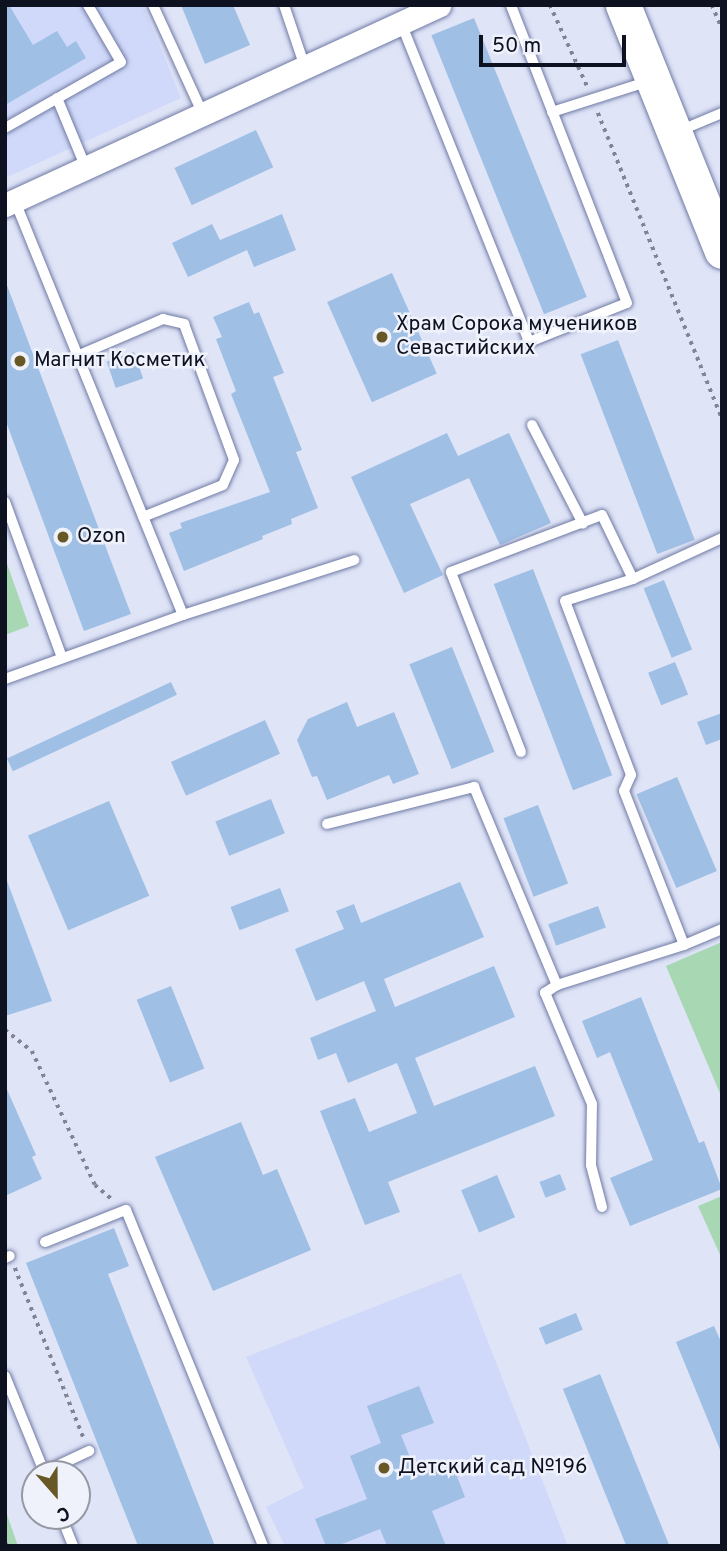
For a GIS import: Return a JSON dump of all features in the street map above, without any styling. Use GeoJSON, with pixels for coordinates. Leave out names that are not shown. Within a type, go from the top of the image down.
{"type":"FeatureCollection","features":[{"type":"Feature","properties":{"kind":"main road"},"geometry":{"type":"LineString","coordinates":[[623,5],[651,81],[722,251]]}},
{"type":"Feature","properties":{"kind":"street"},"geometry":{"type":"LineString","coordinates":[[10,203],[439,5]]}},
{"type":"Feature","properties":{"kind":"lane"},"geometry":{"type":"LineString","coordinates":[[5,128],[121,62],[88,5]]}},
{"type":"Feature","properties":{"kind":"lane"},"geometry":{"type":"LineString","coordinates":[[153,5],[203,114]]}},
{"type":"Feature","properties":{"kind":"lane"},"geometry":{"type":"LineString","coordinates":[[284,5],[305,67]]}},
{"type":"Feature","properties":{"kind":"lane"},"geometry":{"type":"LineString","coordinates":[[401,23],[529,341],[627,303],[511,5]]}},
{"type":"Feature","properties":{"kind":"lane"},"geometry":{"type":"LineString","coordinates":[[552,111],[651,81]]}},
{"type":"Feature","properties":{"kind":"lane"},"geometry":{"type":"LineString","coordinates":[[57,98],[86,168]]}},
{"type":"Feature","properties":{"kind":"lane"},"geometry":{"type":"LineString","coordinates":[[673,133],[722,113]]}},
{"type":"Feature","properties":{"kind":"lane"},"geometry":{"type":"LineString","coordinates":[[10,203],[78,356],[183,615]]}},
{"type":"Feature","properties":{"kind":"lane"},"geometry":{"type":"LineString","coordinates":[[78,356],[163,319],[184,324],[234,460],[223,485],[143,517]]}},
{"type":"Feature","properties":{"kind":"lane"},"geometry":{"type":"LineString","coordinates":[[532,425],[583,524]]}},
{"type":"Feature","properties":{"kind":"lane"},"geometry":{"type":"LineString","coordinates":[[5,502],[62,658]]}},
{"type":"Feature","properties":{"kind":"lane"},"geometry":{"type":"LineString","coordinates":[[521,752],[452,572],[602,515],[634,579]]}},
{"type":"Feature","properties":{"kind":"lane"},"geometry":{"type":"LineString","coordinates":[[684,945],[624,791],[631,775],[565,601],[634,579],[722,538]]}},
{"type":"Feature","properties":{"kind":"lane"},"geometry":{"type":"LineString","coordinates":[[5,679],[183,615],[354,560]]}},
{"type":"Feature","properties":{"kind":"lane"},"geometry":{"type":"LineString","coordinates":[[327,824],[474,788],[557,985]]}},
{"type":"Feature","properties":{"kind":"lane"},"geometry":{"type":"LineString","coordinates":[[602,1207],[591,1165],[592,1104],[545,993],[557,985],[684,945],[722,929]]}},
{"type":"Feature","properties":{"kind":"lane"},"geometry":{"type":"LineString","coordinates":[[45,1242],[125,1210],[263,1546]]}},
{"type":"Feature","properties":{"kind":"lane"},"geometry":{"type":"LineString","coordinates":[[5,1376],[39,1460]]}},
{"type":"Feature","properties":{"kind":"lane"},"geometry":{"type":"LineString","coordinates":[[71,1460],[89,1451]]}},
{"type":"Feature","properties":{"kind":"path"},"geometry":{"type":"LineString","coordinates":[[550,5],[592,99],[722,418]]}},
{"type":"Feature","properties":{"kind":"path"},"geometry":{"type":"LineString","coordinates":[[712,5],[722,29]]}},
{"type":"Feature","properties":{"kind":"path"},"geometry":{"type":"LineString","coordinates":[[5,1030],[32,1051],[95,1185],[125,1210]]}},
{"type":"Feature","properties":{"kind":"path"},"geometry":{"type":"LineString","coordinates":[[8,1257],[89,1451]]}},
{"type":"Feature","properties":{"kind":"shaded area"},"geometry":{"type":"Polygon","coordinates":[[[5,5],[143,5],[181,98],[5,178],[5,5]]]}},
{"type":"Feature","properties":{"kind":"shaded area"},"geometry":{"type":"Polygon","coordinates":[[[461,1273],[568,1546],[285,1546],[266,1507],[304,1488],[246,1357],[461,1273]]]}},
{"type":"Feature","properties":{"kind":"green space"},"geometry":{"type":"Polygon","coordinates":[[[5,558],[29,626],[5,635],[5,558]]]}},
{"type":"Feature","properties":{"kind":"green space"},"geometry":{"type":"Polygon","coordinates":[[[722,942],[722,1098],[666,966],[722,942]]]}},
{"type":"Feature","properties":{"kind":"green space"},"geometry":{"type":"Polygon","coordinates":[[[722,1196],[722,1259],[698,1206],[722,1196]]]}},
{"type":"Feature","properties":{"kind":"green space"},"geometry":{"type":"Polygon","coordinates":[[[5,1509],[18,1546],[5,1546],[5,1509]]]}},
{"type":"Feature","properties":{"kind":"building"},"geometry":{"type":"Polygon","coordinates":[[[5,5],[9,5],[33,45],[57,31],[67,47],[76,41],[86,58],[5,105],[5,5]]]}},
{"type":"Feature","properties":{"kind":"building"},"geometry":{"type":"Polygon","coordinates":[[[181,5],[233,5],[250,45],[205,64],[181,5]]]}},
{"type":"Feature","properties":{"kind":"building"},"geometry":{"type":"Polygon","coordinates":[[[474,18],[587,297],[544,314],[431,35],[474,18]]]}},
{"type":"Feature","properties":{"kind":"building"},"geometry":{"type":"Polygon","coordinates":[[[256,130],[273,167],[192,205],[174,168],[256,130]]]}},
{"type":"Feature","properties":{"kind":"building"},"geometry":{"type":"Polygon","coordinates":[[[282,214],[296,250],[254,267],[247,250],[188,277],[172,243],[212,224],[220,240],[282,214]]]}},
{"type":"Feature","properties":{"kind":"building","name":"Храм Сорока мучеников Севастийских"},"geometry":{"type":"Polygon","coordinates":[[[392,273],[437,373],[372,402],[327,302],[392,273]]]}},
{"type":"Feature","properties":{"kind":"building"},"geometry":{"type":"Polygon","coordinates":[[[5,280],[131,614],[84,631],[5,419],[5,280]]]}},
{"type":"Feature","properties":{"kind":"building"},"geometry":{"type":"Polygon","coordinates":[[[249,302],[254,314],[259,312],[284,373],[273,377],[302,450],[296,452],[318,508],[291,519],[292,524],[262,536],[263,539],[184,571],[169,533],[182,528],[180,523],[270,492],[231,394],[236,391],[216,339],[222,337],[213,317],[249,302]]]}},
{"type":"Feature","properties":{"kind":"building"},"geometry":{"type":"Polygon","coordinates":[[[618,340],[695,540],[657,554],[581,354],[618,340]]]}},
{"type":"Feature","properties":{"kind":"building"},"geometry":{"type":"Polygon","coordinates":[[[134,352],[143,378],[116,388],[107,361],[134,352]]]}},
{"type":"Feature","properties":{"kind":"building"},"geometry":{"type":"Polygon","coordinates":[[[447,433],[458,456],[509,433],[551,523],[500,545],[469,478],[410,504],[443,575],[404,593],[351,477],[447,433]]]}},
{"type":"Feature","properties":{"kind":"building"},"geometry":{"type":"Polygon","coordinates":[[[533,569],[612,775],[573,790],[494,584],[533,569]]]}},
{"type":"Feature","properties":{"kind":"building"},"geometry":{"type":"Polygon","coordinates":[[[664,580],[692,650],[672,658],[644,588],[664,580]]]}},
{"type":"Feature","properties":{"kind":"building"},"geometry":{"type":"Polygon","coordinates":[[[452,647],[494,752],[452,769],[409,664],[452,647]]]}},
{"type":"Feature","properties":{"kind":"building"},"geometry":{"type":"Polygon","coordinates":[[[675,662],[688,694],[661,705],[648,673],[675,662]]]}},
{"type":"Feature","properties":{"kind":"building"},"geometry":{"type":"Polygon","coordinates":[[[171,682],[177,695],[13,771],[7,758],[171,682]]]}},
{"type":"Feature","properties":{"kind":"building"},"geometry":{"type":"Polygon","coordinates":[[[347,702],[357,727],[394,712],[419,774],[393,784],[389,775],[327,800],[317,776],[312,777],[297,740],[308,719],[347,702]]]}},
{"type":"Feature","properties":{"kind":"building"},"geometry":{"type":"Polygon","coordinates":[[[722,713],[722,739],[706,745],[697,722],[722,713]]]}},
{"type":"Feature","properties":{"kind":"building"},"geometry":{"type":"Polygon","coordinates":[[[265,720],[280,754],[186,796],[171,762],[265,720]]]}},
{"type":"Feature","properties":{"kind":"building"},"geometry":{"type":"Polygon","coordinates":[[[677,777],[717,871],[676,888],[636,794],[677,777]]]}},
{"type":"Feature","properties":{"kind":"building"},"geometry":{"type":"Polygon","coordinates":[[[271,799],[285,833],[229,856],[215,821],[271,799]]]}},
{"type":"Feature","properties":{"kind":"building"},"geometry":{"type":"Polygon","coordinates":[[[109,801],[149,896],[68,930],[28,835],[109,801]]]}},
{"type":"Feature","properties":{"kind":"building"},"geometry":{"type":"Polygon","coordinates":[[[538,805],[568,883],[534,897],[503,818],[538,805]]]}},
{"type":"Feature","properties":{"kind":"building"},"geometry":{"type":"Polygon","coordinates":[[[7,881],[52,1001],[5,1016],[5,882],[7,881]]]}},
{"type":"Feature","properties":{"kind":"building"},"geometry":{"type":"Polygon","coordinates":[[[460,882],[484,937],[384,979],[395,1007],[494,966],[515,1017],[415,1058],[434,1106],[535,1066],[555,1116],[388,1182],[400,1212],[365,1225],[320,1111],[355,1098],[369,1132],[417,1113],[397,1063],[348,1083],[336,1053],[318,1060],[310,1038],[376,1011],[364,981],[316,1001],[295,949],[344,929],[336,911],[354,904],[361,923],[460,882]]]}},
{"type":"Feature","properties":{"kind":"building"},"geometry":{"type":"Polygon","coordinates":[[[280,888],[289,911],[239,930],[231,907],[280,888]]]}},
{"type":"Feature","properties":{"kind":"building"},"geometry":{"type":"Polygon","coordinates":[[[598,906],[606,928],[556,946],[548,924],[598,906]]]}},
{"type":"Feature","properties":{"kind":"building"},"geometry":{"type":"Polygon","coordinates":[[[171,986],[204,1069],[170,1082],[137,1000],[171,986]]]}},
{"type":"Feature","properties":{"kind":"building"},"geometry":{"type":"Polygon","coordinates":[[[641,997],[699,1143],[704,1141],[722,1189],[630,1226],[610,1178],[653,1160],[610,1052],[597,1058],[582,1021],[641,997]]]}},
{"type":"Feature","properties":{"kind":"building"},"geometry":{"type":"Polygon","coordinates":[[[5,1085],[36,1155],[32,1157],[42,1179],[5,1196],[5,1085]]]}},
{"type":"Feature","properties":{"kind":"building"},"geometry":{"type":"Polygon","coordinates":[[[241,1122],[263,1175],[277,1169],[311,1250],[213,1291],[155,1157],[241,1122]]]}},
{"type":"Feature","properties":{"kind":"building"},"geometry":{"type":"Polygon","coordinates":[[[560,1174],[566,1190],[546,1198],[539,1182],[560,1174]]]}},
{"type":"Feature","properties":{"kind":"building"},"geometry":{"type":"Polygon","coordinates":[[[497,1175],[515,1217],[479,1233],[461,1190],[497,1175]]]}},
{"type":"Feature","properties":{"kind":"building"},"geometry":{"type":"Polygon","coordinates":[[[114,1228],[129,1266],[108,1274],[215,1546],[138,1546],[26,1263],[114,1228]]]}},
{"type":"Feature","properties":{"kind":"building"},"geometry":{"type":"Polygon","coordinates":[[[576,1313],[583,1330],[546,1345],[539,1328],[576,1313]]]}},
{"type":"Feature","properties":{"kind":"building"},"geometry":{"type":"Polygon","coordinates":[[[714,1326],[722,1344],[721,1452],[676,1342],[714,1326]]]}},
{"type":"Feature","properties":{"kind":"building"},"geometry":{"type":"Polygon","coordinates":[[[600,1374],[669,1546],[626,1546],[563,1389],[600,1374]]]}},
{"type":"Feature","properties":{"kind":"building","name":"Детский сад №196"},"geometry":{"type":"Polygon","coordinates":[[[419,1386],[434,1423],[401,1435],[417,1475],[451,1461],[465,1497],[432,1511],[446,1546],[387,1546],[380,1529],[337,1546],[326,1546],[315,1519],[367,1499],[350,1456],[381,1443],[367,1406],[419,1386]]]}},
{"type":"Feature","properties":{"kind":"place","name":"Храм Сорока мучеников Севастийских"},"geometry":{"type":"Point","coordinates":[382,337]}},
{"type":"Feature","properties":{"kind":"place","name":"Магнит Косметик"},"geometry":{"type":"Point","coordinates":[20,361]}},
{"type":"Feature","properties":{"kind":"place","name":"Ozon"},"geometry":{"type":"Point","coordinates":[63,537]}},
{"type":"Feature","properties":{"kind":"place","name":"Детский сад №196"},"geometry":{"type":"Point","coordinates":[384,1468]}}]}
